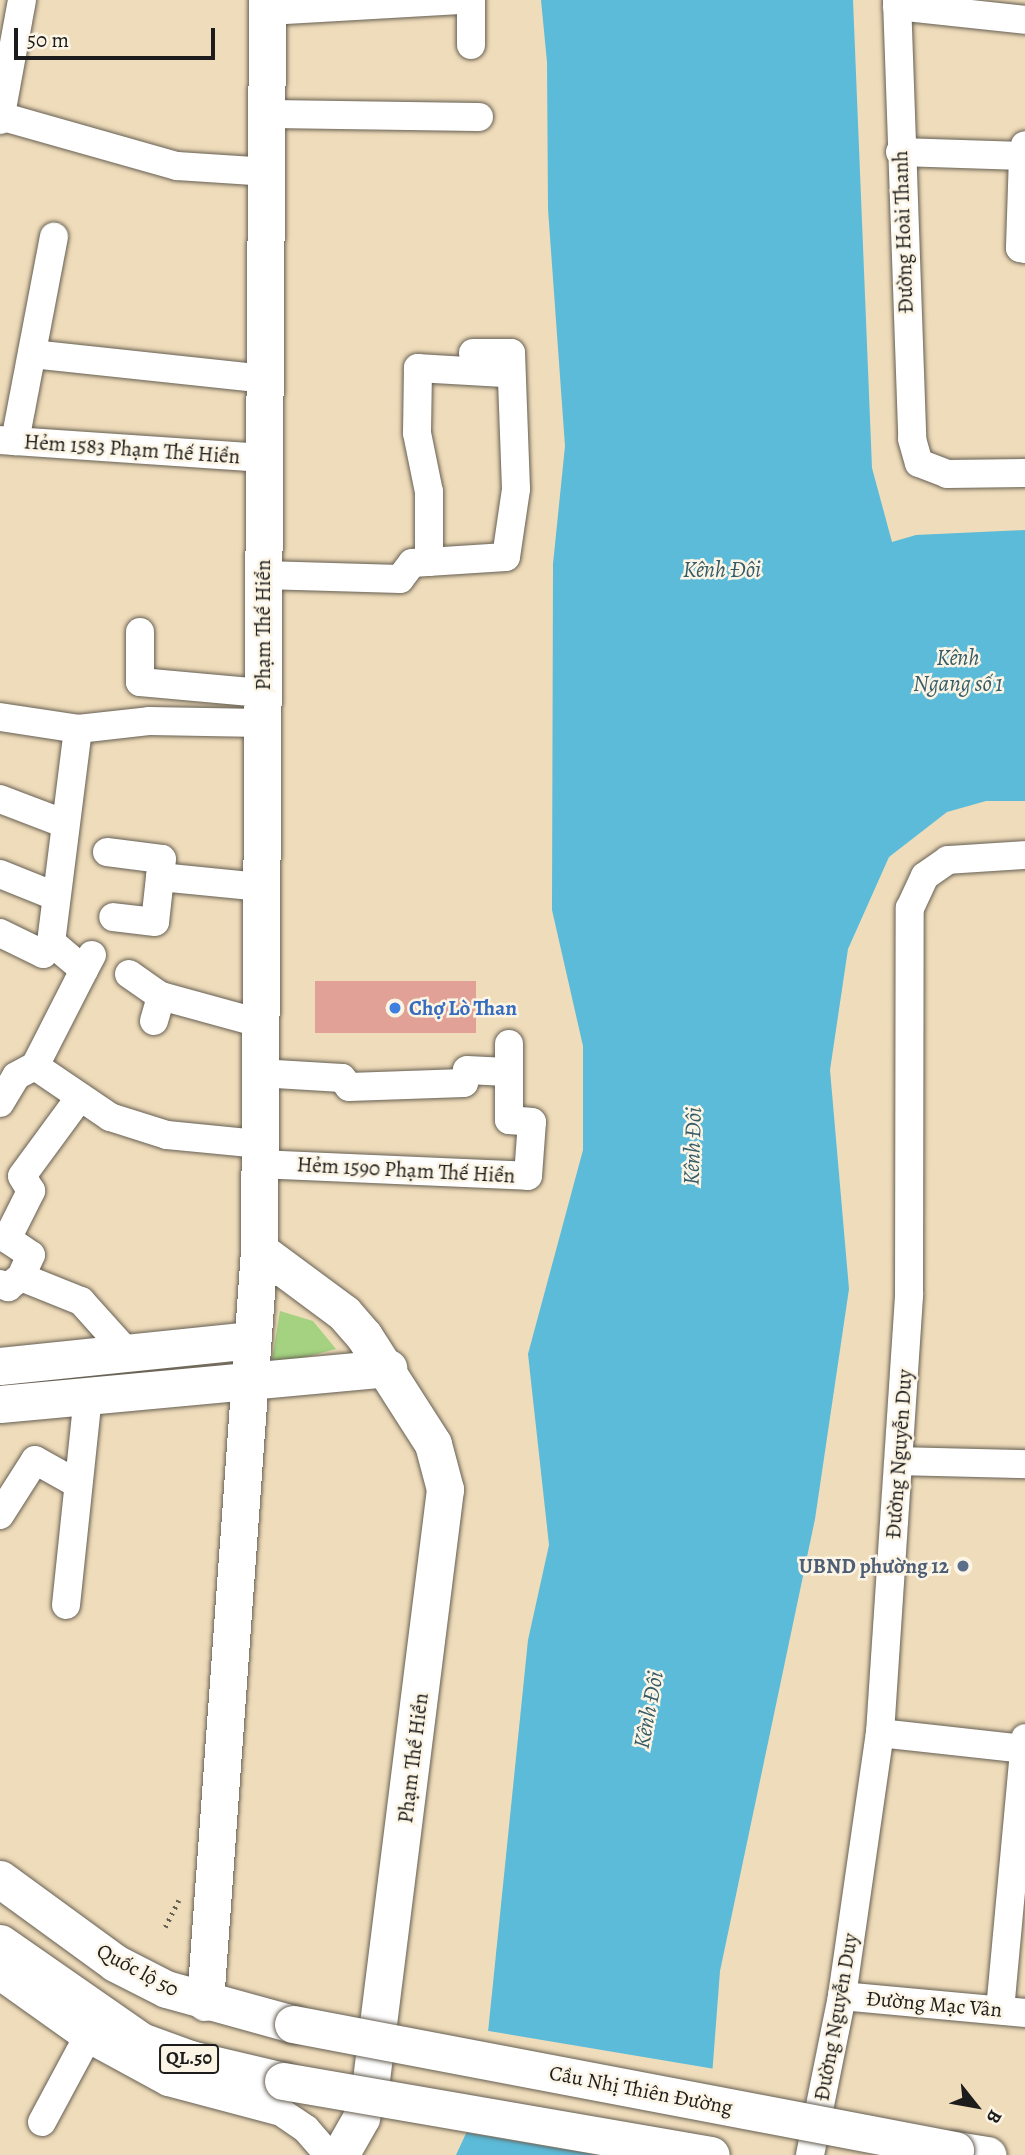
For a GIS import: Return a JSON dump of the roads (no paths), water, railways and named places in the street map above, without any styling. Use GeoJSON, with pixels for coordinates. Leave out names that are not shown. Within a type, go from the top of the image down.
{"type":"FeatureCollection","features":[{"type":"Feature","properties":{"kind":"main road","name":"Phạm Thế Hiển"},"geometry":{"type":"LineString","coordinates":[[205,2002],[253,1383],[252,1340],[259,1250],[260,887],[269,172],[268,6]]}},
{"type":"Feature","properties":{"kind":"main road","name":"Phạm Thế Hiển"},"geometry":{"type":"LineString","coordinates":[[259,1250],[344,1313],[388,1368],[443,1466],[445,1512],[371,2080],[361,2118],[340,2155]]}},
{"type":"Feature","properties":{"kind":"main road"},"geometry":{"type":"LineString","coordinates":[[0,1366],[252,1340]]}},
{"type":"Feature","properties":{"kind":"main road"},"geometry":{"type":"LineString","coordinates":[[0,1404],[253,1383],[388,1368]]}},
{"type":"Feature","properties":{"kind":"main road","name":"Quốc lộ 50"},"geometry":{"type":"LineString","coordinates":[[0,1879],[116,1963],[166,1989],[205,2002],[293,2024]]}},
{"type":"Feature","properties":{"kind":"main road","name":"QL.50"},"geometry":{"type":"LineString","coordinates":[[0,1943],[141,2041],[190,2059],[283,2081],[711,2155]]}},
{"type":"Feature","properties":{"kind":"main road","name":"Cầu Nhị Thiên Đường"},"geometry":{"type":"LineString","coordinates":[[293,2024],[988,2155]]}},
{"type":"Feature","properties":{"kind":"street"},"geometry":{"type":"LineString","coordinates":[[22,0],[0,117],[177,166],[269,172]]}},
{"type":"Feature","properties":{"kind":"street"},"geometry":{"type":"LineString","coordinates":[[268,6],[456,0]]}},
{"type":"Feature","properties":{"kind":"street"},"geometry":{"type":"LineString","coordinates":[[471,0],[471,45]]}},
{"type":"Feature","properties":{"kind":"street"},"geometry":{"type":"LineString","coordinates":[[897,3],[1025,20]]}},
{"type":"Feature","properties":{"kind":"street","name":"Đường Hoài Thanh"},"geometry":{"type":"LineString","coordinates":[[897,3],[900,152],[912,439],[919,463],[947,474],[1025,473]]}},
{"type":"Feature","properties":{"kind":"street"},"geometry":{"type":"LineString","coordinates":[[269,114],[479,117]]}},
{"type":"Feature","properties":{"kind":"street"},"geometry":{"type":"LineString","coordinates":[[900,152],[1024,151],[1020,248],[1025,249]]}},
{"type":"Feature","properties":{"kind":"street"},"geometry":{"type":"LineString","coordinates":[[7,441],[32,354],[54,236]]}},
{"type":"Feature","properties":{"kind":"street"},"geometry":{"type":"LineString","coordinates":[[263,575],[400,579],[412,563],[506,557],[516,489],[511,353],[473,353]]}},
{"type":"Feature","properties":{"kind":"street"},"geometry":{"type":"LineString","coordinates":[[32,354],[265,379]]}},
{"type":"Feature","properties":{"kind":"street"},"geometry":{"type":"LineString","coordinates":[[429,562],[429,492],[417,433],[418,368],[511,373]]}},
{"type":"Feature","properties":{"kind":"street","name":"Hẻm 1583 Phạm Thế Hiển"},"geometry":{"type":"LineString","coordinates":[[7,441],[264,458]]}},
{"type":"Feature","properties":{"kind":"street"},"geometry":{"type":"LineString","coordinates":[[140,632],[140,681],[262,708]]}},
{"type":"Feature","properties":{"kind":"street"},"geometry":{"type":"LineString","coordinates":[[0,717],[78,729],[262,708]]}},
{"type":"Feature","properties":{"kind":"street"},"geometry":{"type":"LineString","coordinates":[[0,933],[43,954],[51,942],[63,823],[78,729]]}},
{"type":"Feature","properties":{"kind":"street"},"geometry":{"type":"LineString","coordinates":[[0,799],[63,823]]}},
{"type":"Feature","properties":{"kind":"street"},"geometry":{"type":"LineString","coordinates":[[107,852],[162,859],[155,922],[113,917]]}},
{"type":"Feature","properties":{"kind":"street","name":"Đường Nguyễn Duy"},"geometry":{"type":"LineString","coordinates":[[810,2155],[842,1996],[880,1734],[909,1295],[910,908],[925,876],[948,860],[1025,855]]}},
{"type":"Feature","properties":{"kind":"street"},"geometry":{"type":"LineString","coordinates":[[0,874],[55,896]]}},
{"type":"Feature","properties":{"kind":"street"},"geometry":{"type":"LineString","coordinates":[[160,877],[260,887]]}},
{"type":"Feature","properties":{"kind":"street"},"geometry":{"type":"LineString","coordinates":[[0,1103],[17,1068],[88,962],[51,942]]}},
{"type":"Feature","properties":{"kind":"street"},"geometry":{"type":"LineString","coordinates":[[128,974],[157,1009],[259,1023]]}},
{"type":"Feature","properties":{"kind":"street","name":"Hẻm 1590 Phạm Thế Hiển"},"geometry":{"type":"LineString","coordinates":[[258,1154],[528,1176],[532,1122],[509,1120],[508,1058],[467,1070],[464,1083],[349,1087],[342,1078],[259,1073]]}},
{"type":"Feature","properties":{"kind":"street"},"geometry":{"type":"LineString","coordinates":[[17,1068],[80,1097],[110,1117],[167,1135],[258,1154]]}},
{"type":"Feature","properties":{"kind":"street"},"geometry":{"type":"LineString","coordinates":[[80,1097],[22,1176],[31,1191],[7,1239],[31,1255],[11,1280],[80,1301],[127,1352]]}},
{"type":"Feature","properties":{"kind":"street"},"geometry":{"type":"LineString","coordinates":[[66,1605],[88,1395]]}},
{"type":"Feature","properties":{"kind":"street"},"geometry":{"type":"LineString","coordinates":[[0,1515],[35,1460],[78,1484]]}},
{"type":"Feature","properties":{"kind":"street"},"geometry":{"type":"LineString","coordinates":[[899,1461],[1025,1464]]}},
{"type":"Feature","properties":{"kind":"street"},"geometry":{"type":"LineString","coordinates":[[880,1734],[1025,1745],[1012,2011]]}},
{"type":"Feature","properties":{"kind":"street"},"geometry":{"type":"LineString","coordinates":[[3,1985],[87,2038],[168,2082],[281,2112],[306,2129],[329,2155]]}},
{"type":"Feature","properties":{"kind":"street","name":"Đường Mạc Vân"},"geometry":{"type":"LineString","coordinates":[[842,1996],[1012,2011]]}},
{"type":"Feature","properties":{"kind":"street"},"geometry":{"type":"LineString","coordinates":[[42,2123],[87,2038]]}},
{"type":"Feature","properties":{"kind":"water","name":"Kênh Đôi"},"geometry":{"type":"Polygon","coordinates":[[[541,0],[853,0],[872,468],[892,542],[916,535],[1025,530],[1025,801],[986,801],[947,812],[889,857],[848,949],[830,1070],[849,1289],[815,1519],[720,1971],[706,2155],[456,2155],[481,2101],[528,1640],[549,1545],[528,1354],[583,1150],[583,1046],[552,910],[553,564],[565,446],[548,209],[547,62],[541,0]]]}},
{"type":"Feature","properties":{"kind":"place","name":"Chợ Lò Than"},"geometry":{"type":"Point","coordinates":[395,1008]}},
{"type":"Feature","properties":{"kind":"place","name":"UBND phường 12"},"geometry":{"type":"Point","coordinates":[963,1566]}},
{"type":"Feature","properties":{"kind":"water label","name":"Kênh Ngang số 1"},"geometry":{"type":"Point","coordinates":[958,671]}}]}
